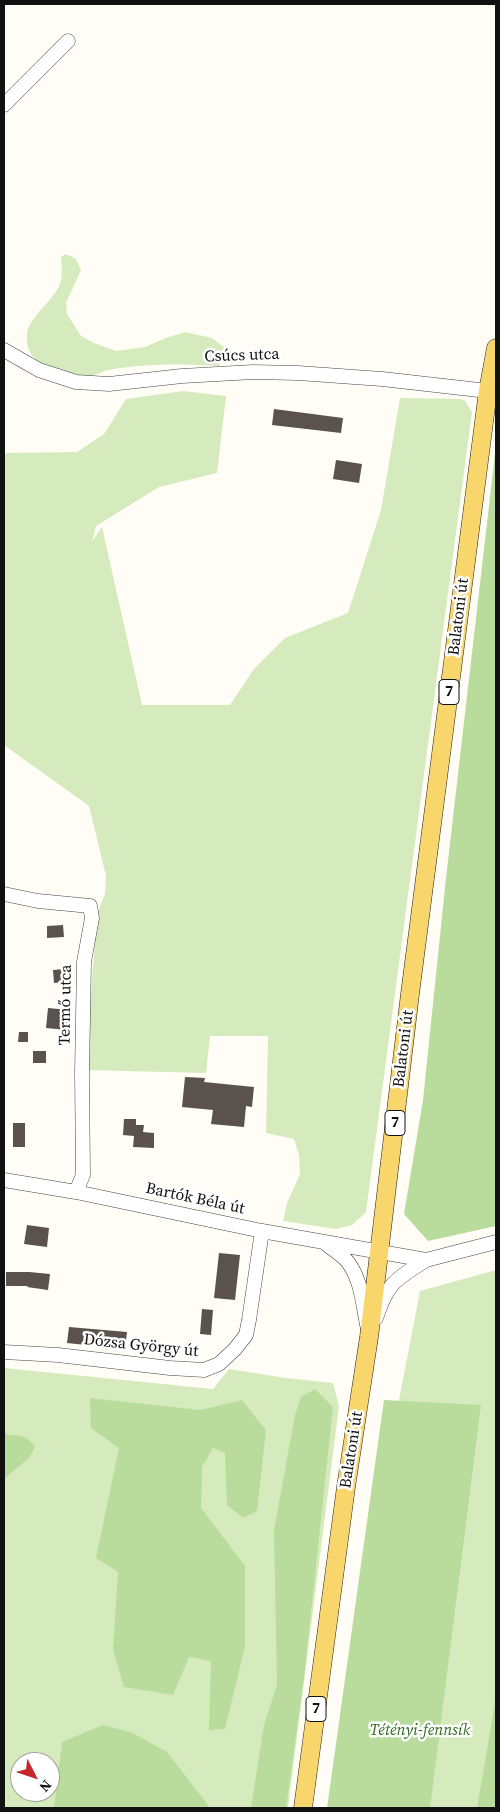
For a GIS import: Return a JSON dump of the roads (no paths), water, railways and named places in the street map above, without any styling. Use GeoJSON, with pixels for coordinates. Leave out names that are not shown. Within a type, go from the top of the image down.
{"type":"FeatureCollection","features":[{"type":"Feature","properties":{"kind":"main road","name":"Balatoni út"},"geometry":{"type":"LineString","coordinates":[[303,1808],[346,1488],[370,1337],[409,1004],[488,391],[496,348]]}},
{"type":"Feature","properties":{"kind":"street"},"geometry":{"type":"LineString","coordinates":[[4,105],[68,40]]}},
{"type":"Feature","properties":{"kind":"street","name":"Csúcs utca"},"geometry":{"type":"LineString","coordinates":[[4,350],[39,370],[76,382],[109,384],[182,376],[253,372],[382,379],[488,391]]}},
{"type":"Feature","properties":{"kind":"street","name":"Termő utca"},"geometry":{"type":"LineString","coordinates":[[4,894],[47,902],[90,906],[91,923],[84,962],[83,1175],[76,1192]]}},
{"type":"Feature","properties":{"kind":"street","name":"Bartók Béla út"},"geometry":{"type":"LineString","coordinates":[[4,1180],[76,1192],[262,1231],[379,1251]]}},
{"type":"Feature","properties":{"kind":"street","name":"Dózsa György út"},"geometry":{"type":"LineString","coordinates":[[4,1352],[58,1355],[204,1370],[219,1364],[246,1335],[250,1320],[262,1231]]}},
{"type":"Feature","properties":{"kind":"street"},"geometry":{"type":"LineString","coordinates":[[324,1242],[346,1260],[352,1268],[362,1298],[370,1337]]}},
{"type":"Feature","properties":{"kind":"street"},"geometry":{"type":"LineString","coordinates":[[370,1337],[381,1303],[389,1287],[396,1280],[426,1260],[496,1242]]}},
{"type":"Feature","properties":{"kind":"street"},"geometry":{"type":"LineString","coordinates":[[379,1251],[426,1260]]}},
{"type":"Feature","properties":{"kind":"park label","name":"Tétényi-fennsík"},"geometry":{"type":"Point","coordinates":[420,1731]}}]}
